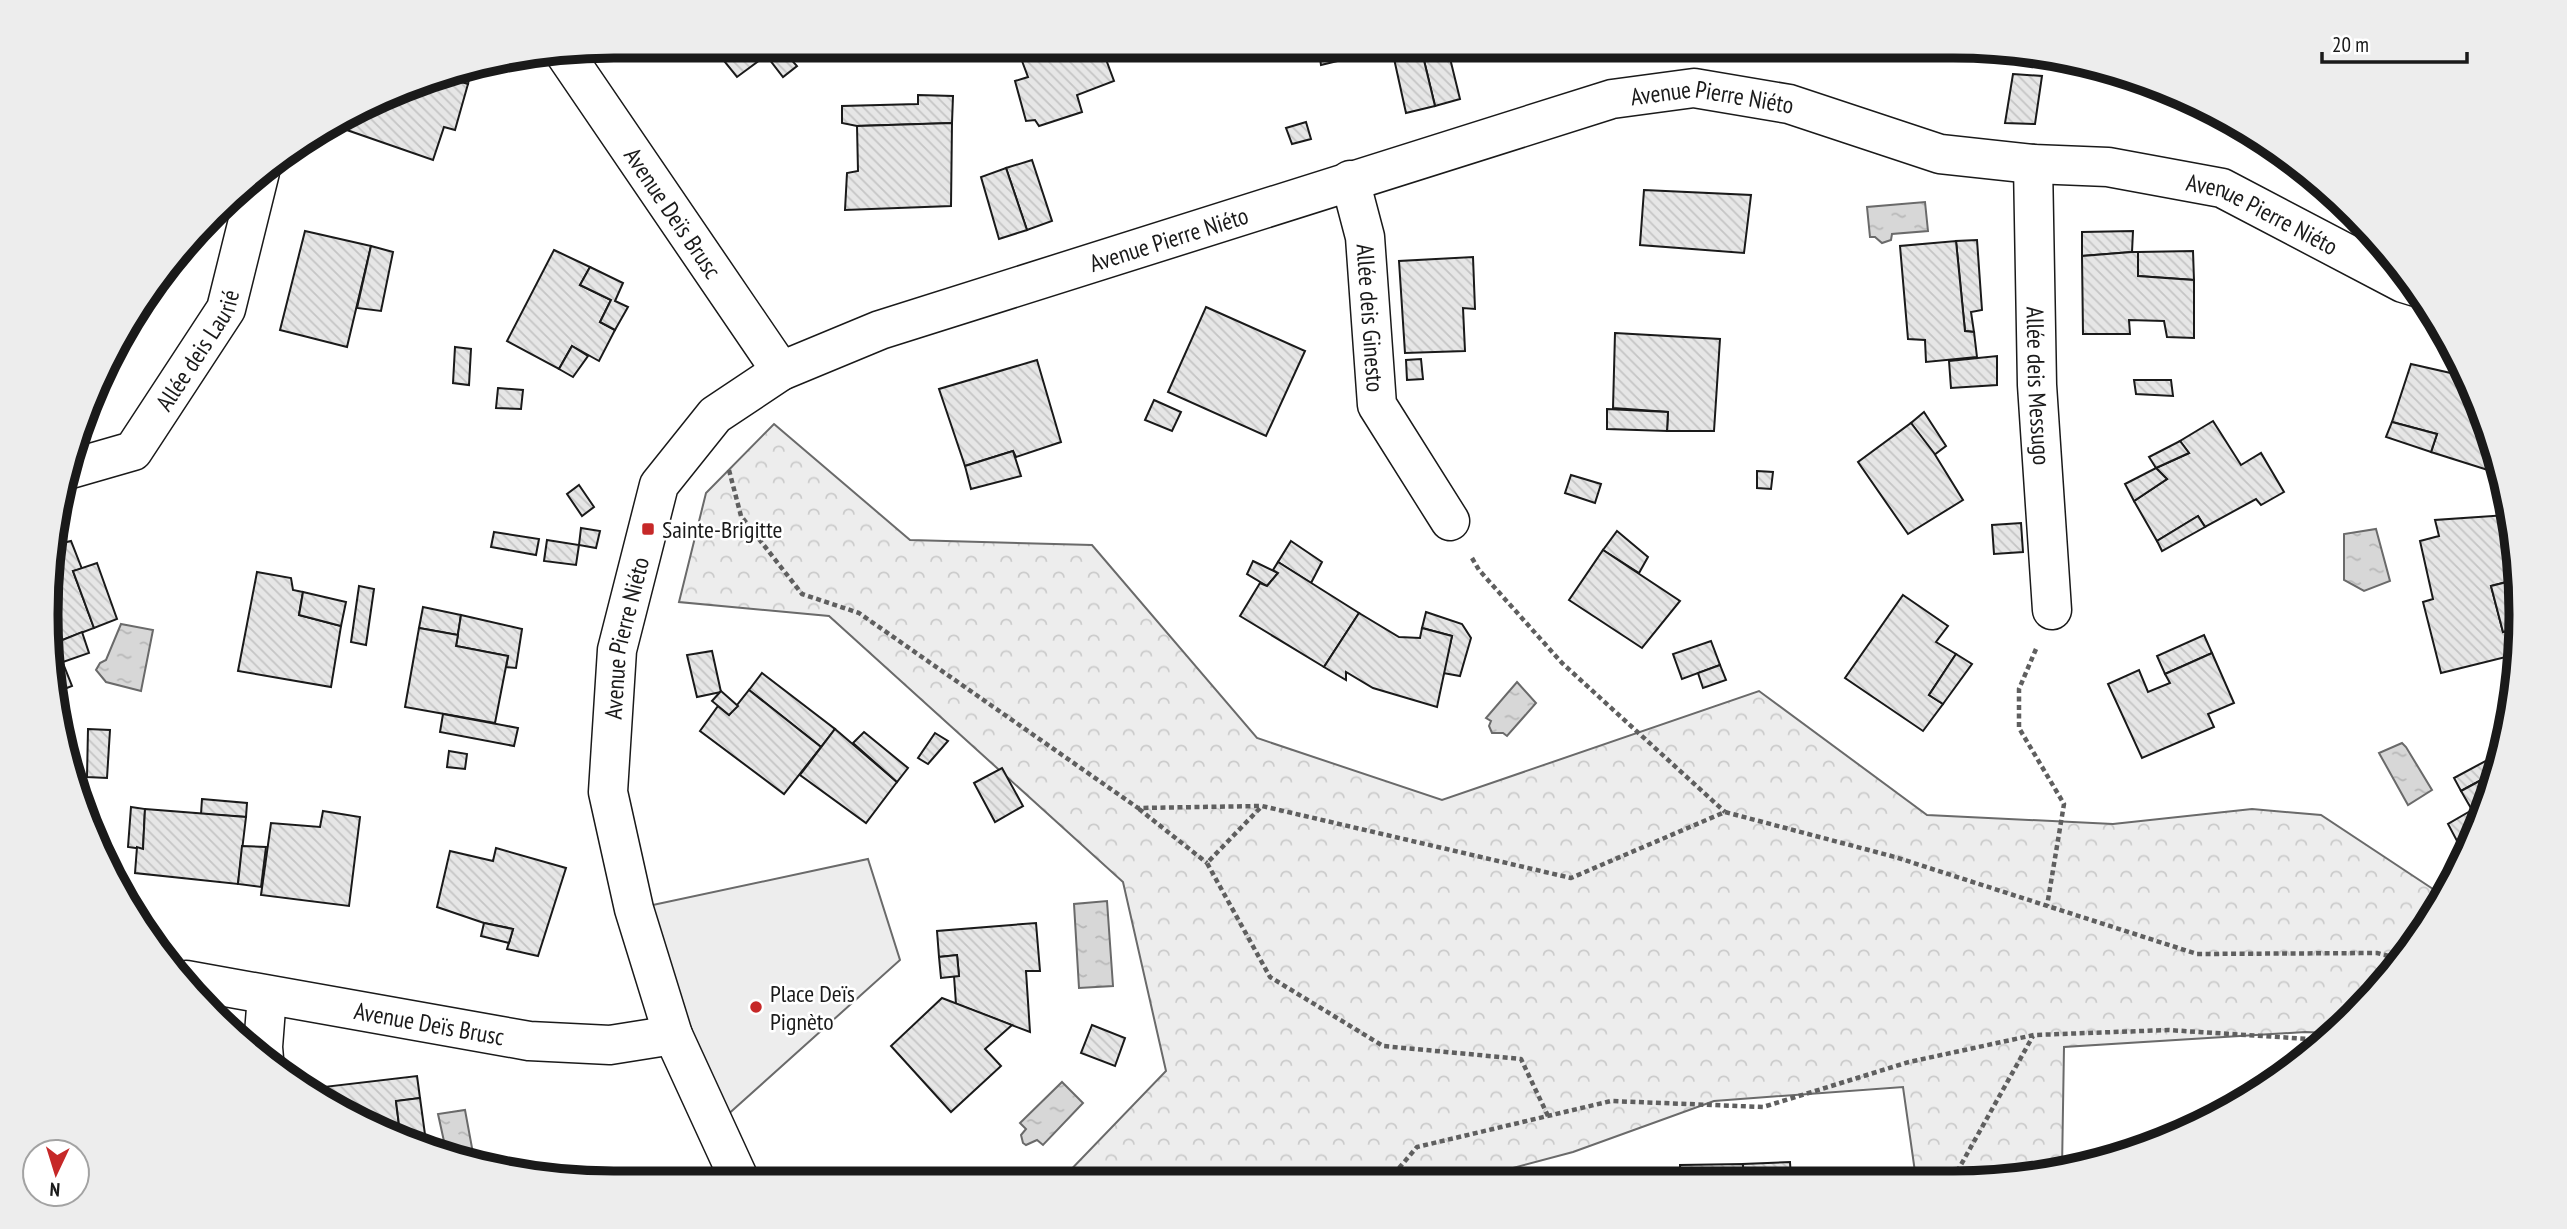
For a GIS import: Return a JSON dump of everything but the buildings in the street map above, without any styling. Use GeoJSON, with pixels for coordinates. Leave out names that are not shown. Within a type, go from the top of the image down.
{"type":"FeatureCollection","features":[{"type":"Feature","properties":{"kind":"street","name":"Avenue Deïs Brusc"},"geometry":{"type":"LineString","coordinates":[[569,60],[781,371]]}},
{"type":"Feature","properties":{"kind":"street","name":"Avenue Pierre Niéto"},"geometry":{"type":"LineString","coordinates":[[735,1171],[673,1035],[634,909],[608,792],[617,650],[659,485],[715,415],[781,371],[880,330],[1350,180],[1612,99],[1694,88],[1789,104],[1940,154],[2034,164],[2108,167],[2222,188],[2397,280]]}},
{"type":"Feature","properties":{"kind":"street","name":"Allée deis Messugo"},"geometry":{"type":"LineString","coordinates":[[2034,164],[2037,385],[2052,610]]}},
{"type":"Feature","properties":{"kind":"street","name":"Allée deis Ginesto"},"geometry":{"type":"LineString","coordinates":[[1350,180],[1364,237],[1377,405],[1450,521]]}},
{"type":"Feature","properties":{"kind":"street","name":"Allée deis Laurié"},"geometry":{"type":"LineString","coordinates":[[78,467],[133,451],[226,309],[256,189]]}},
{"type":"Feature","properties":{"kind":"street","name":"Avenue Deïs Brusc"},"geometry":{"type":"LineString","coordinates":[[196,982],[530,1041],[610,1045],[673,1035]]}},
{"type":"Feature","properties":{"kind":"street"},"geometry":{"type":"LineString","coordinates":[[262,1045],[267,995]]}},
{"type":"Feature","properties":{"kind":"path"},"geometry":{"type":"LineString","coordinates":[[715,415],[741,516],[802,594],[859,612],[1138,808],[1207,863],[1270,977],[1383,1046],[1521,1059],[1548,1116]]}},
{"type":"Feature","properties":{"kind":"path"},"geometry":{"type":"LineString","coordinates":[[1479,570],[1562,663],[1725,813],[1895,857],[2197,954],[2377,953],[2391,957]]}},
{"type":"Feature","properties":{"kind":"path"},"geometry":{"type":"LineString","coordinates":[[2019,689],[2019,728],[2064,804],[2047,906]]}},
{"type":"Feature","properties":{"kind":"path"},"geometry":{"type":"LineString","coordinates":[[1138,808],[1262,806],[1571,878],[1725,813]]}},
{"type":"Feature","properties":{"kind":"path"},"geometry":{"type":"LineString","coordinates":[[1207,863],[1262,806]]}},
{"type":"Feature","properties":{"kind":"path"},"geometry":{"type":"LineString","coordinates":[[1397,1171],[1417,1147],[1611,1101],[1763,1107],[1909,1062],[2034,1035],[2168,1030],[2312,1039]]}},
{"type":"Feature","properties":{"kind":"path"},"geometry":{"type":"LineString","coordinates":[[1958,1171],[2034,1035]]}},
{"type":"Feature","properties":{"kind":"green space"},"geometry":{"type":"Polygon","coordinates":[[[774,424],[910,540],[1092,545],[1257,738],[1442,800],[1759,691],[1927,815],[2113,824],[2252,809],[2321,815],[2436,891],[2371,982],[2320,1033],[2064,1047],[2061,1161],[1989,1170],[1915,1171],[1903,1087],[1714,1101],[1573,1152],[1502,1171],[1070,1171],[1166,1071],[1123,882],[829,616],[679,602],[706,493],[774,424]]]}},
{"type":"Feature","properties":{"kind":"shaded area","name":"Place Deïs Pignèto"},"geometry":{"type":"Polygon","coordinates":[[[868,859],[900,960],[715,1126],[634,909],[868,859]]]}},
{"type":"Feature","properties":{"kind":"water"},"geometry":{"type":"Polygon","coordinates":[[[1925,202],[1928,231],[1892,234],[1891,240],[1882,243],[1875,237],[1870,237],[1867,207],[1925,202]]]}},
{"type":"Feature","properties":{"kind":"water"},"geometry":{"type":"Polygon","coordinates":[[[2376,529],[2390,581],[2364,591],[2344,580],[2344,534],[2376,529]]]}},
{"type":"Feature","properties":{"kind":"water"},"geometry":{"type":"Polygon","coordinates":[[[121,624],[153,630],[141,691],[106,682],[96,670],[100,663],[106,660],[121,624]]]}},
{"type":"Feature","properties":{"kind":"water"},"geometry":{"type":"Polygon","coordinates":[[[1517,682],[1536,703],[1507,736],[1503,733],[1492,733],[1489,726],[1491,721],[1486,718],[1517,682]]]}},
{"type":"Feature","properties":{"kind":"water"},"geometry":{"type":"Polygon","coordinates":[[[2402,743],[2432,790],[2408,805],[2379,753],[2402,743]]]}},
{"type":"Feature","properties":{"kind":"water"},"geometry":{"type":"Polygon","coordinates":[[[1107,901],[1113,986],[1079,988],[1074,904],[1107,901]]]}},
{"type":"Feature","properties":{"kind":"water"},"geometry":{"type":"Polygon","coordinates":[[[1062,1082],[1083,1103],[1043,1145],[1037,1140],[1026,1145],[1021,1135],[1026,1129],[1020,1123],[1062,1082]]]}},
{"type":"Feature","properties":{"kind":"water"},"geometry":{"type":"Polygon","coordinates":[[[465,1110],[473,1153],[445,1145],[438,1114],[465,1110]]]}},
{"type":"Feature","properties":{"kind":"place","name":"Sainte-Brigitte"},"geometry":{"type":"Point","coordinates":[648,529]}},
{"type":"Feature","properties":{"kind":"place","name":"Place Deïs Pignèto"},"geometry":{"type":"Point","coordinates":[756,1007]}}]}
